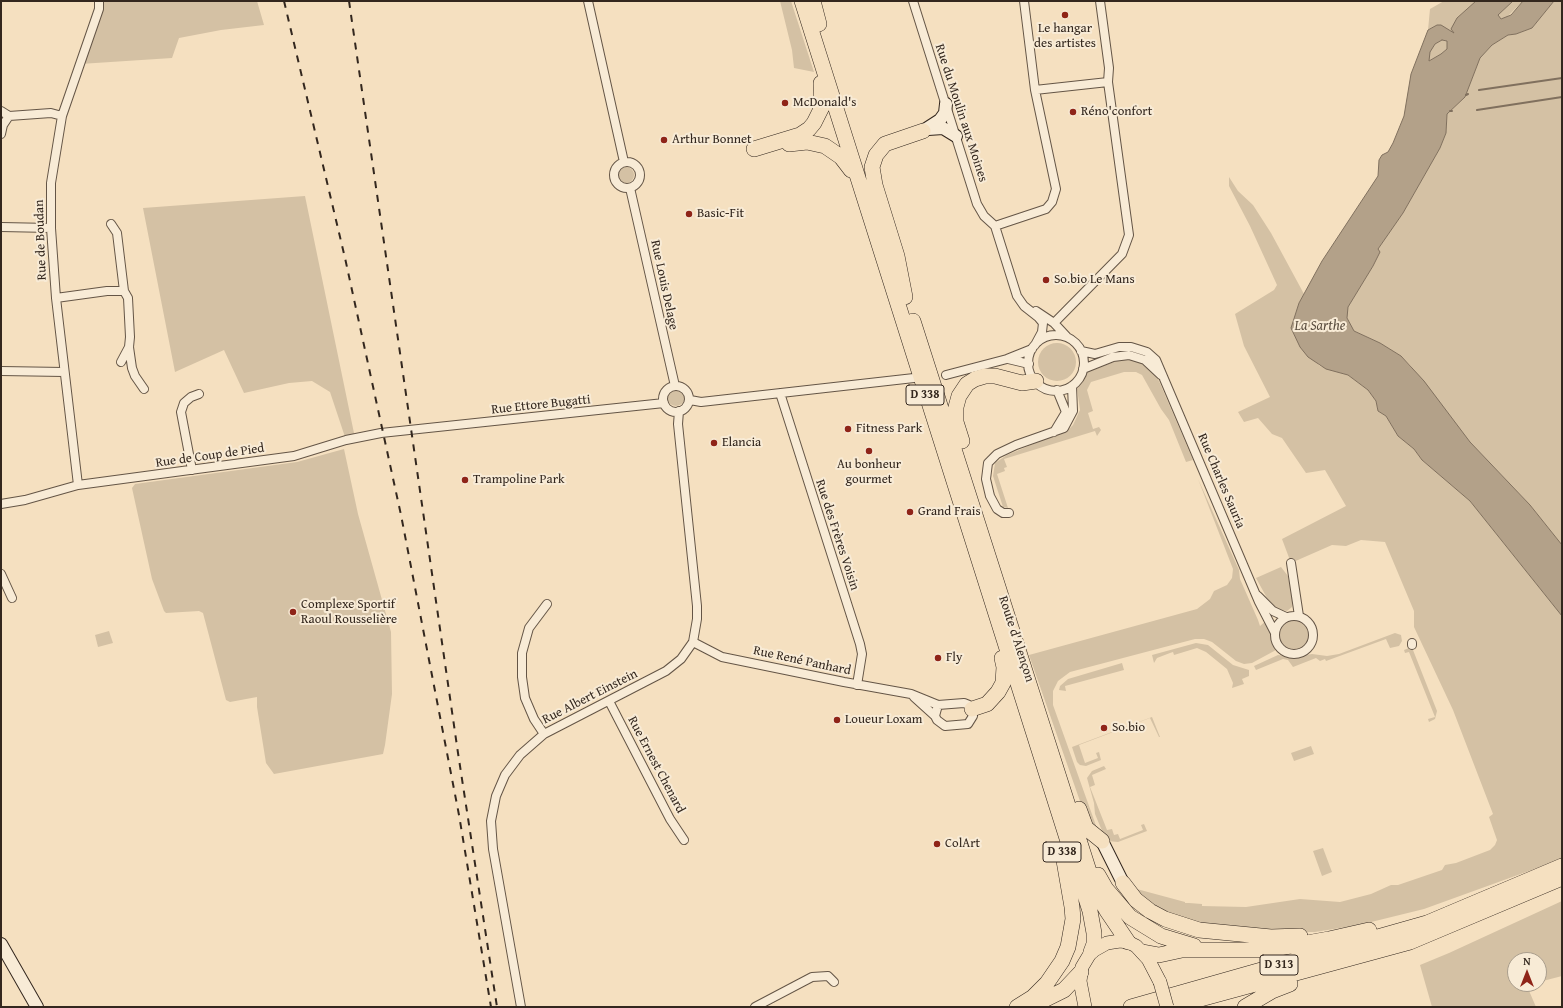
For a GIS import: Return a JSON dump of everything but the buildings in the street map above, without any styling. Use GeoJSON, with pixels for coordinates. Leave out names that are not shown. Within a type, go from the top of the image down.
{"type":"FeatureCollection","features":[{"type":"Feature","properties":{"kind":"highway"},"geometry":{"type":"LineString","coordinates":[[801,1],[803,23],[821,83],[822,107],[814,123],[804,133],[788,140],[754,149],[807,142],[816,144],[829,148],[841,157],[858,181]]}},
{"type":"Feature","properties":{"kind":"highway","name":"D 338"},"geometry":{"type":"LineString","coordinates":[[801,1],[1015,681],[1065,864],[1071,895],[1073,919],[1068,947],[1062,961],[1040,990],[1017,1007]]}},
{"type":"Feature","properties":{"kind":"highway","name":"D 338"},"geometry":{"type":"LineString","coordinates":[[812,1],[905,297],[1000,589]]}},
{"type":"Feature","properties":{"kind":"highway"},"geometry":{"type":"LineString","coordinates":[[905,297],[897,256],[875,185],[872,167],[876,155],[885,144],[923,131]]}},
{"type":"Feature","properties":{"kind":"highway"},"geometry":{"type":"LineString","coordinates":[[1000,589],[994,559],[956,422],[957,401],[967,384],[975,379],[985,376],[995,376],[1022,382],[1036,381]]}},
{"type":"Feature","properties":{"kind":"highway","name":"Route d'Alençon"},"geometry":{"type":"LineString","coordinates":[[1000,589],[1056,765]]}},
{"type":"Feature","properties":{"kind":"highway"},"geometry":{"type":"LineString","coordinates":[[972,709],[987,704],[998,692],[1003,683],[1004,667],[993,624],[993,610]]}},
{"type":"Feature","properties":{"kind":"highway","name":"D 338"},"geometry":{"type":"LineString","coordinates":[[1015,681],[1023,698],[1090,911],[1094,933],[1094,944],[1091,952]]}},
{"type":"Feature","properties":{"kind":"highway","name":"D 338"},"geometry":{"type":"LineString","coordinates":[[1056,765],[1096,890],[1107,911],[1128,942]]}},
{"type":"Feature","properties":{"kind":"highway","name":"D 313"},"geometry":{"type":"LineString","coordinates":[[1056,765],[1068,777],[1086,828],[1102,841]]}},
{"type":"Feature","properties":{"kind":"highway","name":"D 313"},"geometry":{"type":"LineString","coordinates":[[1068,802],[1074,805],[1100,879],[1130,917],[1145,928],[1166,938],[1208,949]]}},
{"type":"Feature","properties":{"kind":"highway","name":"D 313"},"geometry":{"type":"LineString","coordinates":[[1131,1007],[1427,923],[1562,866]]}},
{"type":"Feature","properties":{"kind":"highway","name":"D 313"},"geometry":{"type":"LineString","coordinates":[[1171,1007],[1353,959],[1410,942],[1562,878]]}},
{"type":"Feature","properties":{"kind":"highway","name":"D 313"},"geometry":{"type":"LineString","coordinates":[[1123,883],[1136,900],[1150,911],[1165,919],[1199,930],[1270,937],[1312,936],[1356,928],[1370,929]]}},
{"type":"Feature","properties":{"kind":"highway","name":"D 313"},"geometry":{"type":"LineString","coordinates":[[1143,952],[1159,954],[1182,950],[1208,949],[1268,950],[1329,940],[1518,885]]}},
{"type":"Feature","properties":{"kind":"highway"},"geometry":{"type":"LineString","coordinates":[[1245,1007],[1272,991],[1303,978],[1348,965],[1353,959]]}},
{"type":"Feature","properties":{"kind":"highway"},"geometry":{"type":"LineString","coordinates":[[1029,1007],[1064,990],[1081,972]]}},
{"type":"Feature","properties":{"kind":"main road"},"geometry":{"type":"LineString","coordinates":[[1084,1004],[1080,981],[1084,962],[1091,952],[1107,942],[1120,940],[1128,942],[1143,952],[1160,982],[1167,1007]]}},
{"type":"Feature","properties":{"kind":"street","name":"Rue de Boudan"},"geometry":{"type":"LineString","coordinates":[[78,485],[56,298],[51,228],[51,183],[62,116],[99,9],[99,1]]}},
{"type":"Feature","properties":{"kind":"street"},"geometry":{"type":"LineString","coordinates":[[588,1],[624,162]]}},
{"type":"Feature","properties":{"kind":"street","name":"Rue du Moulin aux Moines"},"geometry":{"type":"LineString","coordinates":[[913,1],[980,210],[995,226],[1016,296],[1024,306],[1038,317],[1043,325],[1042,332],[1033,347]]}},
{"type":"Feature","properties":{"kind":"street"},"geometry":{"type":"LineString","coordinates":[[995,226],[1046,209],[1055,196],[1056,189],[1035,90],[1024,1]]}},
{"type":"Feature","properties":{"kind":"street"},"geometry":{"type":"LineString","coordinates":[[1054,323],[1122,254],[1129,235],[1108,82],[1110,68],[1100,1]]}},
{"type":"Feature","properties":{"kind":"street"},"geometry":{"type":"LineString","coordinates":[[1035,90],[1108,82]]}},
{"type":"Feature","properties":{"kind":"street"},"geometry":{"type":"LineString","coordinates":[[923,131],[940,120],[945,114],[946,104]]}},
{"type":"Feature","properties":{"kind":"street"},"geometry":{"type":"LineString","coordinates":[[1,111],[9,116],[51,113],[62,116]]}},
{"type":"Feature","properties":{"kind":"street"},"geometry":{"type":"LineString","coordinates":[[1,134],[3,125],[9,116]]}},
{"type":"Feature","properties":{"kind":"street"},"geometry":{"type":"LineString","coordinates":[[923,131],[942,128],[956,136]]}},
{"type":"Feature","properties":{"kind":"street"},"geometry":{"type":"LineString","coordinates":[[624,162],[635,165],[640,171],[638,182],[630,188],[619,186],[613,176],[615,168],[624,162]]}},
{"type":"Feature","properties":{"kind":"street","name":"Rue Louis Delage"},"geometry":{"type":"LineString","coordinates":[[630,188],[675,386]]}},
{"type":"Feature","properties":{"kind":"street"},"geometry":{"type":"LineString","coordinates":[[111,224],[117,233],[124,291],[128,298],[130,337],[129,347],[135,376],[144,389]]}},
{"type":"Feature","properties":{"kind":"street"},"geometry":{"type":"LineString","coordinates":[[1,227],[51,228]]}},
{"type":"Feature","properties":{"kind":"street"},"geometry":{"type":"LineString","coordinates":[[56,298],[107,291],[124,291]]}},
{"type":"Feature","properties":{"kind":"street"},"geometry":{"type":"LineString","coordinates":[[1024,306],[1036,311],[1054,323],[1067,337],[1074,341],[1081,351],[1084,362],[1083,369],[1078,380],[1072,386],[1057,390],[1046,388],[1036,381],[1032,375],[1029,364],[1033,347]]}},
{"type":"Feature","properties":{"kind":"street"},"geometry":{"type":"LineString","coordinates":[[946,375],[1007,359],[1033,347],[1041,339],[1049,336],[1067,337]]}},
{"type":"Feature","properties":{"kind":"street"},"geometry":{"type":"LineString","coordinates":[[121,362],[129,347]]}},
{"type":"Feature","properties":{"kind":"street","name":"Rue Charles Sauria"},"geometry":{"type":"LineString","coordinates":[[1081,351],[1095,354],[1123,347],[1142,350],[1155,358],[1263,612],[1275,633]]}},
{"type":"Feature","properties":{"kind":"street","name":"Rue Charles Sauria"},"geometry":{"type":"LineString","coordinates":[[1083,369],[1114,357],[1129,355],[1145,360],[1163,376]]}},
{"type":"Feature","properties":{"kind":"street"},"geometry":{"type":"LineString","coordinates":[[1007,359],[1029,364]]}},
{"type":"Feature","properties":{"kind":"street"},"geometry":{"type":"LineString","coordinates":[[1,371],[64,372]]}},
{"type":"Feature","properties":{"kind":"street"},"geometry":{"type":"LineString","coordinates":[[690,400],[700,402],[914,378]]}},
{"type":"Feature","properties":{"kind":"street"},"geometry":{"type":"LineString","coordinates":[[675,386],[681,386],[687,391],[690,400],[685,408],[679,411],[670,410],[664,403],[664,393],[675,386]]}},
{"type":"Feature","properties":{"kind":"street"},"geometry":{"type":"LineString","coordinates":[[1009,513],[1003,513],[998,510],[990,496],[986,479],[987,467],[990,460],[996,454],[1016,445],[1064,428],[1072,415],[1072,386]]}},
{"type":"Feature","properties":{"kind":"street"},"geometry":{"type":"LineString","coordinates":[[1054,432],[1066,412],[1057,390]]}},
{"type":"Feature","properties":{"kind":"street","name":"Rue des Frères Voisin"},"geometry":{"type":"LineString","coordinates":[[780,393],[860,644],[862,654],[857,685]]}},
{"type":"Feature","properties":{"kind":"street"},"geometry":{"type":"LineString","coordinates":[[192,470],[181,412],[184,403],[191,397],[199,394]]}},
{"type":"Feature","properties":{"kind":"street","name":"Rue Ettore Bugatti"},"geometry":{"type":"LineString","coordinates":[[421,428],[664,403]]}},
{"type":"Feature","properties":{"kind":"street","name":"Rue Albert Einstein"},"geometry":{"type":"LineString","coordinates":[[521,1007],[493,849],[491,821],[496,796],[505,775],[520,755],[544,734],[666,671],[680,659],[693,642],[697,619],[697,606],[678,424],[679,411]]}},
{"type":"Feature","properties":{"kind":"street","name":"Rue de Coup de Pied"},"geometry":{"type":"LineString","coordinates":[[1,504],[25,500],[78,485],[294,456],[355,438],[421,428]]}},
{"type":"Feature","properties":{"kind":"street"},"geometry":{"type":"LineString","coordinates":[[1291,563],[1299,616]]}},
{"type":"Feature","properties":{"kind":"street"},"geometry":{"type":"LineString","coordinates":[[1,574],[12,598]]}},
{"type":"Feature","properties":{"kind":"street","name":"Rue Charles Sauria"},"geometry":{"type":"LineString","coordinates":[[1257,595],[1273,611],[1286,617]]}},
{"type":"Feature","properties":{"kind":"street"},"geometry":{"type":"LineString","coordinates":[[544,734],[534,719],[525,698],[522,677],[522,653],[529,628],[547,604]]}},
{"type":"Feature","properties":{"kind":"street"},"geometry":{"type":"LineString","coordinates":[[1299,616],[1308,621],[1313,629],[1313,641],[1305,650],[1294,654],[1284,650],[1277,643],[1275,633],[1278,625],[1286,617],[1299,616]]}},
{"type":"Feature","properties":{"kind":"street","name":"Rue René Panhard"},"geometry":{"type":"LineString","coordinates":[[693,642],[722,657],[857,685],[911,694],[938,705]]}},
{"type":"Feature","properties":{"kind":"street"},"geometry":{"type":"LineString","coordinates":[[911,694],[945,726],[968,724],[973,716],[972,709],[964,703],[938,705],[935,716]]}},
{"type":"Feature","properties":{"kind":"street","name":"Rue Ernest Chenard"},"geometry":{"type":"LineString","coordinates":[[609,701],[670,819],[684,840]]}},
{"type":"Feature","properties":{"kind":"street","name":"D 313"},"geometry":{"type":"LineString","coordinates":[[1102,841],[1123,883]]}},
{"type":"Feature","properties":{"kind":"street"},"geometry":{"type":"LineString","coordinates":[[1,944],[37,1007]]}},
{"type":"Feature","properties":{"kind":"street"},"geometry":{"type":"LineString","coordinates":[[755,1007],[812,977],[828,976],[834,982]]}},
{"type":"Feature","properties":{"kind":"shaded area"},"geometry":{"type":"Polygon","coordinates":[[[103,1],[257,1],[264,25],[221,30],[179,38],[172,58],[80,64],[97,23],[103,1]]]}},
{"type":"Feature","properties":{"kind":"shaded area"},"geometry":{"type":"Polygon","coordinates":[[[780,1],[791,1],[814,72],[794,68],[792,50],[780,1]]]}},
{"type":"Feature","properties":{"kind":"shaded area"},"geometry":{"type":"Polygon","coordinates":[[[1444,1],[1476,1],[1457,18],[1454,33],[1437,25],[1428,30],[1430,9],[1444,1]]]}},
{"type":"Feature","properties":{"kind":"shaded area"},"geometry":{"type":"Polygon","coordinates":[[[1513,1],[1523,1],[1506,18],[1499,18],[1498,15],[1513,1]]]}},
{"type":"Feature","properties":{"kind":"shaded area"},"geometry":{"type":"Polygon","coordinates":[[[1554,1],[1562,1],[1562,545],[1530,505],[1470,442],[1410,365],[1401,356],[1380,343],[1354,331],[1348,322],[1346,310],[1373,266],[1380,252],[1378,249],[1403,213],[1440,148],[1446,133],[1447,114],[1465,97],[1480,58],[1492,45],[1508,35],[1516,34],[1532,28],[1554,1]]]}},
{"type":"Feature","properties":{"kind":"shaded area"},"geometry":{"type":"Polygon","coordinates":[[[1442,40],[1447,41],[1447,49],[1429,61],[1429,52],[1435,44],[1442,40]]]}},
{"type":"Feature","properties":{"kind":"shaded area"},"geometry":{"type":"Polygon","coordinates":[[[623,167],[629,167],[634,172],[632,181],[629,183],[623,183],[618,178],[618,172],[623,167]]]}},
{"type":"Feature","properties":{"kind":"shaded area"},"geometry":{"type":"Polygon","coordinates":[[[1229,177],[1238,191],[1253,205],[1271,233],[1304,294],[1299,303],[1292,330],[1302,349],[1320,366],[1348,375],[1368,390],[1376,401],[1378,411],[1386,416],[1398,436],[1414,449],[1422,460],[1470,501],[1562,616],[1562,859],[1424,909],[1359,925],[1315,932],[1242,933],[1168,917],[1133,888],[1185,903],[1202,904],[1202,906],[1246,907],[1300,899],[1340,902],[1371,894],[1391,885],[1398,885],[1442,870],[1445,865],[1456,863],[1490,850],[1495,845],[1497,840],[1489,817],[1493,814],[1453,710],[1414,627],[1414,611],[1385,542],[1361,540],[1346,546],[1332,545],[1291,563],[1282,539],[1346,506],[1325,470],[1306,473],[1282,438],[1272,434],[1258,418],[1244,422],[1238,412],[1270,397],[1244,346],[1235,314],[1274,290],[1277,285],[1250,226],[1229,186],[1229,177]]]}},
{"type":"Feature","properties":{"kind":"shaded area"},"geometry":{"type":"Polygon","coordinates":[[[305,196],[355,438],[346,440],[330,392],[312,381],[289,383],[244,393],[224,350],[175,372],[143,208],[305,196]]]}},
{"type":"Feature","properties":{"kind":"shaded area"},"geometry":{"type":"Polygon","coordinates":[[[1057,343],[1070,349],[1076,362],[1070,375],[1057,381],[1044,375],[1038,362],[1044,349],[1057,343]]]}},
{"type":"Feature","properties":{"kind":"shaded area"},"geometry":{"type":"Polygon","coordinates":[[[1123,359],[1138,361],[1152,371],[1159,381],[1193,460],[1186,462],[1169,420],[1161,409],[1142,375],[1136,372],[1124,372],[1091,382],[1087,390],[1093,411],[1088,413],[1093,429],[1099,427],[1101,430],[1097,436],[1095,431],[1004,459],[1007,467],[1004,468],[1005,471],[997,474],[1008,508],[1003,507],[993,476],[995,463],[1007,455],[1069,429],[1073,425],[1080,410],[1077,388],[1082,378],[1090,370],[1123,359]]]}},
{"type":"Feature","properties":{"kind":"shaded area"},"geometry":{"type":"Polygon","coordinates":[[[676,388],[682,391],[685,397],[682,403],[676,406],[670,403],[667,397],[670,391],[676,388]]]}},
{"type":"Feature","properties":{"kind":"shaded area","name":"Complexe Sportif Raoul Rousselière"},"geometry":{"type":"Polygon","coordinates":[[[344,449],[358,514],[391,632],[392,694],[385,745],[383,754],[274,774],[266,763],[257,707],[257,697],[230,702],[226,700],[203,613],[199,611],[166,613],[164,611],[152,579],[132,488],[135,484],[297,462],[344,449]]]}},
{"type":"Feature","properties":{"kind":"shaded area"},"geometry":{"type":"Polygon","coordinates":[[[1198,479],[1239,570],[1240,579],[1260,626],[1267,620],[1271,629],[1272,639],[1276,650],[1252,663],[1244,664],[1236,661],[1212,642],[1204,639],[1195,639],[1070,672],[1058,681],[1053,691],[1053,705],[1099,834],[1089,827],[1029,655],[1197,609],[1210,599],[1214,591],[1227,585],[1232,578],[1233,569],[1198,479]]]}},
{"type":"Feature","properties":{"kind":"shaded area"},"geometry":{"type":"Polygon","coordinates":[[[1281,567],[1288,576],[1293,601],[1292,607],[1287,611],[1278,609],[1267,598],[1256,578],[1281,567]]]}},
{"type":"Feature","properties":{"kind":"shaded area"},"geometry":{"type":"Polygon","coordinates":[[[1295,618],[1301,619],[1308,625],[1311,634],[1310,640],[1304,647],[1295,650],[1289,649],[1282,643],[1279,634],[1280,628],[1286,621],[1295,618]]]}},
{"type":"Feature","properties":{"kind":"shaded area"},"geometry":{"type":"Polygon","coordinates":[[[109,631],[113,643],[98,647],[95,635],[109,631]]]}},
{"type":"Feature","properties":{"kind":"shaded area"},"geometry":{"type":"Polygon","coordinates":[[[1395,633],[1401,635],[1402,641],[1399,646],[1390,648],[1386,639],[1326,661],[1325,659],[1320,661],[1316,658],[1293,667],[1288,660],[1283,659],[1256,670],[1254,666],[1278,655],[1295,657],[1312,654],[1327,656],[1339,654],[1395,633]]]}},
{"type":"Feature","properties":{"kind":"shaded area"},"geometry":{"type":"Polygon","coordinates":[[[1196,643],[1208,645],[1233,665],[1249,670],[1249,676],[1242,679],[1244,684],[1232,688],[1233,683],[1227,669],[1206,652],[1197,648],[1174,655],[1173,652],[1170,653],[1157,658],[1154,663],[1152,655],[1196,643]]]}},
{"type":"Feature","properties":{"kind":"shaded area"},"geometry":{"type":"Polygon","coordinates":[[[1409,648],[1413,650],[1437,711],[1435,719],[1429,722],[1428,719],[1435,717],[1409,652],[1405,653],[1404,650],[1409,648]]]}},
{"type":"Feature","properties":{"kind":"shaded area"},"geometry":{"type":"Polygon","coordinates":[[[1122,663],[1124,670],[1065,686],[1066,691],[1059,690],[1060,686],[1068,679],[1122,663]]]}},
{"type":"Feature","properties":{"kind":"shaded area"},"geometry":{"type":"Polygon","coordinates":[[[1152,717],[1160,737],[1150,718],[1079,745],[1085,763],[1098,758],[1096,753],[1099,752],[1101,760],[1086,766],[1080,765],[1077,762],[1072,747],[1152,717]]]}},
{"type":"Feature","properties":{"kind":"shaded area"},"geometry":{"type":"Polygon","coordinates":[[[1311,746],[1314,754],[1294,761],[1291,753],[1311,746]]]}},
{"type":"Feature","properties":{"kind":"shaded area"},"geometry":{"type":"Polygon","coordinates":[[[1104,766],[1106,769],[1092,775],[1095,785],[1090,787],[1107,830],[1112,829],[1114,835],[1118,834],[1120,839],[1143,830],[1141,825],[1144,824],[1147,831],[1118,842],[1108,841],[1105,838],[1095,814],[1094,803],[1087,778],[1092,771],[1104,766]]]}},
{"type":"Feature","properties":{"kind":"shaded area"},"geometry":{"type":"Polygon","coordinates":[[[1323,848],[1332,872],[1322,876],[1313,851],[1323,848]]]}},
{"type":"Feature","properties":{"kind":"shaded area"},"geometry":{"type":"Polygon","coordinates":[[[1562,901],[1562,976],[1547,980],[1547,952],[1507,952],[1507,992],[1530,992],[1536,1007],[1432,1007],[1420,965],[1562,901]]]}},
{"type":"Feature","properties":{"kind":"water","name":"La Sarthe"},"geometry":{"type":"Polygon","coordinates":[[[1476,1],[1513,1],[1498,15],[1501,19],[1511,15],[1523,1],[1554,1],[1532,28],[1516,34],[1508,35],[1492,45],[1480,58],[1465,97],[1447,114],[1446,133],[1440,148],[1403,213],[1378,249],[1380,252],[1373,266],[1348,307],[1347,318],[1354,331],[1380,343],[1401,356],[1424,381],[1470,442],[1530,505],[1562,545],[1562,616],[1470,501],[1422,460],[1414,449],[1398,436],[1386,416],[1378,411],[1376,401],[1368,390],[1348,375],[1326,369],[1308,357],[1300,347],[1291,328],[1299,303],[1322,261],[1378,176],[1379,160],[1382,155],[1388,152],[1404,116],[1411,74],[1428,30],[1437,25],[1441,25],[1454,33],[1451,29],[1457,18],[1476,1]],[[1442,40],[1435,44],[1430,52],[1429,61],[1447,49],[1447,41],[1442,40]]]}},
{"type":"Feature","properties":{"kind":"waterway"},"geometry":{"type":"LineString","coordinates":[[1479,90],[1562,78]]}},
{"type":"Feature","properties":{"kind":"waterway"},"geometry":{"type":"LineString","coordinates":[[1477,110],[1562,97]]}},
{"type":"Feature","properties":{"kind":"railway"},"geometry":{"type":"LineString","coordinates":[[284,1],[345,258],[401,515],[459,815],[491,1007]]}},
{"type":"Feature","properties":{"kind":"railway"},"geometry":{"type":"LineString","coordinates":[[349,1],[458,753],[497,1007]]}},
{"type":"Feature","properties":{"kind":"place","name":"Le hangar des artistes"},"geometry":{"type":"Point","coordinates":[1065,15]}},
{"type":"Feature","properties":{"kind":"place","name":"McDonald's"},"geometry":{"type":"Point","coordinates":[785,103]}},
{"type":"Feature","properties":{"kind":"place","name":"Réno'confort"},"geometry":{"type":"Point","coordinates":[1073,112]}},
{"type":"Feature","properties":{"kind":"place","name":"Arthur Bonnet"},"geometry":{"type":"Point","coordinates":[664,140]}},
{"type":"Feature","properties":{"kind":"place","name":"Basic-Fit"},"geometry":{"type":"Point","coordinates":[689,214]}},
{"type":"Feature","properties":{"kind":"place","name":"So.bio Le Mans"},"geometry":{"type":"Point","coordinates":[1046,280]}},
{"type":"Feature","properties":{"kind":"place","name":"Fitness Park"},"geometry":{"type":"Point","coordinates":[848,429]}},
{"type":"Feature","properties":{"kind":"place","name":"Elancia"},"geometry":{"type":"Point","coordinates":[714,443]}},
{"type":"Feature","properties":{"kind":"place","name":"Au bonheur gourmet"},"geometry":{"type":"Point","coordinates":[869,451]}},
{"type":"Feature","properties":{"kind":"place","name":"Trampoline Park"},"geometry":{"type":"Point","coordinates":[465,480]}},
{"type":"Feature","properties":{"kind":"place","name":"Grand Frais"},"geometry":{"type":"Point","coordinates":[910,512]}},
{"type":"Feature","properties":{"kind":"place","name":"Complexe Sportif Raoul Rousselière"},"geometry":{"type":"Point","coordinates":[293,612]}},
{"type":"Feature","properties":{"kind":"place","name":"Fly"},"geometry":{"type":"Point","coordinates":[938,658]}},
{"type":"Feature","properties":{"kind":"place","name":"Loueur Loxam"},"geometry":{"type":"Point","coordinates":[837,720]}},
{"type":"Feature","properties":{"kind":"place","name":"So.bio"},"geometry":{"type":"Point","coordinates":[1104,728]}},
{"type":"Feature","properties":{"kind":"place","name":"ColArt"},"geometry":{"type":"Point","coordinates":[937,844]}}]}
